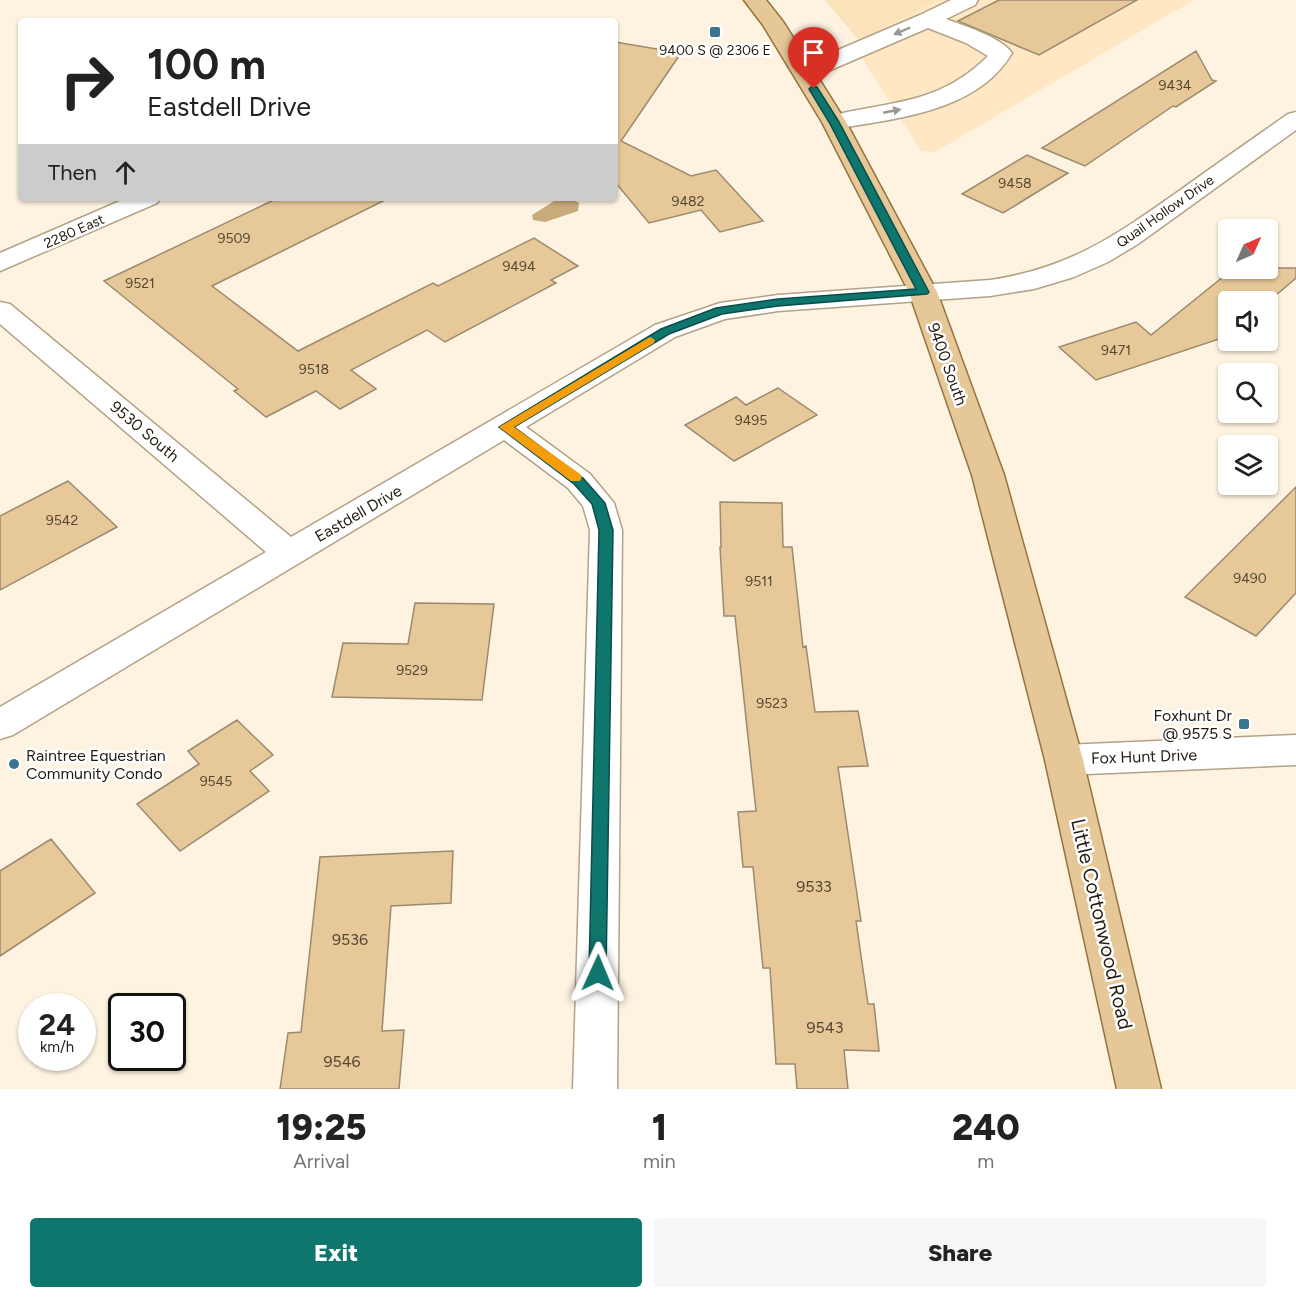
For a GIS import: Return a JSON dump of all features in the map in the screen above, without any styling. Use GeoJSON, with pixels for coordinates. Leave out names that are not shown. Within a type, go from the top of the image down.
{"type":"FeatureCollection","features":[{"type":"Feature","properties":{"kind":"main road","name":"9400 South"},"geometry":{"type":"LineString","coordinates":[[755,0],[773,23],[834,122],[923,292],[988,475],[1064,760]]}},
{"type":"Feature","properties":{"kind":"main road","name":"Little Cottonwood Road"},"geometry":{"type":"LineString","coordinates":[[1064,760],[1139,1089]]}},
{"type":"Feature","properties":{"kind":"street"},"geometry":{"type":"LineString","coordinates":[[804,73],[928,20],[968,0]]}},
{"type":"Feature","properties":{"kind":"street"},"geometry":{"type":"LineString","coordinates":[[834,122],[926,105],[977,77],[999,60],[1001,53],[974,38],[928,20]]}},
{"type":"Feature","properties":{"kind":"street","name":"Quail Hollow Drive"},"geometry":{"type":"LineString","coordinates":[[923,292],[990,288],[1024,283],[1064,271],[1099,256],[1129,238],[1296,119]]}},
{"type":"Feature","properties":{"kind":"street","name":"2280 East"},"geometry":{"type":"LineString","coordinates":[[0,263],[141,201]]}},
{"type":"Feature","properties":{"kind":"street","name":"Eastdell Drive"},"geometry":{"type":"LineString","coordinates":[[0,725],[665,331],[720,311],[778,303],[923,292]]}},
{"type":"Feature","properties":{"kind":"street","name":"9530 South"},"geometry":{"type":"LineString","coordinates":[[0,309],[289,553]]}},
{"type":"Feature","properties":{"kind":"street"},"geometry":{"type":"LineString","coordinates":[[506,427],[579,481],[598,503],[606,530],[596,1089]]}},
{"type":"Feature","properties":{"kind":"street","name":"Fox Hunt Drive"},"geometry":{"type":"LineString","coordinates":[[1064,760],[1296,750]]}},
{"type":"Feature","properties":{"kind":"shaded area"},"geometry":{"type":"Polygon","coordinates":[[[825,0],[938,0],[864,39],[857,38],[825,0]]]}},
{"type":"Feature","properties":{"kind":"shaded area"},"geometry":{"type":"Polygon","coordinates":[[[938,0],[1194,0],[935,152],[921,151],[862,58],[857,38],[865,39],[938,0]]]}},
{"type":"Feature","properties":{"kind":"shaded area"},"geometry":{"type":"Polygon","coordinates":[[[554,201],[579,203],[578,211],[545,222],[533,220],[532,215],[554,201]]]}},
{"type":"Feature","properties":{"kind":"building"},"geometry":{"type":"Polygon","coordinates":[[[999,0],[1137,0],[1039,55],[958,21],[999,0]]]}},
{"type":"Feature","properties":{"kind":"building"},"geometry":{"type":"Polygon","coordinates":[[[618,42],[681,53],[621,141],[691,176],[716,170],[763,221],[720,232],[701,210],[649,223],[618,186],[618,42]]]}},
{"type":"Feature","properties":{"kind":"building"},"geometry":{"type":"Polygon","coordinates":[[[1196,51],[1212,80],[1216,81],[1176,107],[1173,106],[1085,166],[1042,148],[1196,51]]]}},
{"type":"Feature","properties":{"kind":"building"},"geometry":{"type":"Polygon","coordinates":[[[1027,155],[1068,173],[1003,213],[962,194],[1027,155]]]}},
{"type":"Feature","properties":{"kind":"building"},"geometry":{"type":"Polygon","coordinates":[[[272,201],[383,201],[212,286],[298,351],[433,283],[438,286],[534,238],[578,266],[551,280],[556,283],[445,342],[427,330],[351,370],[376,389],[340,409],[316,391],[266,417],[234,391],[238,389],[104,281],[272,201]]]}},
{"type":"Feature","properties":{"kind":"building"},"geometry":{"type":"Polygon","coordinates":[[[1278,268],[1296,268],[1296,278],[1278,293],[1278,291],[1218,291],[1218,339],[1096,380],[1059,347],[1136,322],[1151,335],[1220,279],[1278,279],[1278,268]]]}},
{"type":"Feature","properties":{"kind":"building"},"geometry":{"type":"Polygon","coordinates":[[[778,388],[817,415],[734,461],[685,425],[736,397],[746,405],[778,388]]]}},
{"type":"Feature","properties":{"kind":"building"},"geometry":{"type":"Polygon","coordinates":[[[68,481],[117,527],[0,590],[0,516],[68,481]]]}},
{"type":"Feature","properties":{"kind":"building"},"geometry":{"type":"Polygon","coordinates":[[[1296,487],[1296,593],[1256,636],[1185,597],[1296,487]]]}},
{"type":"Feature","properties":{"kind":"building"},"geometry":{"type":"Polygon","coordinates":[[[720,502],[782,503],[783,547],[792,547],[803,647],[806,646],[815,712],[858,711],[868,766],[838,767],[861,921],[856,921],[868,1004],[874,1004],[879,1051],[844,1050],[848,1089],[797,1089],[795,1064],[776,1064],[770,968],[763,968],[753,867],[743,867],[738,812],[756,811],[735,616],[724,616],[720,502]]]}},
{"type":"Feature","properties":{"kind":"building"},"geometry":{"type":"Polygon","coordinates":[[[415,603],[494,604],[482,700],[332,697],[343,643],[408,644],[415,603]]]}},
{"type":"Feature","properties":{"kind":"building"},"geometry":{"type":"Polygon","coordinates":[[[237,720],[273,755],[250,771],[269,791],[180,851],[137,804],[199,764],[188,751],[237,720]]]}},
{"type":"Feature","properties":{"kind":"building"},"geometry":{"type":"Polygon","coordinates":[[[51,839],[95,893],[0,956],[0,871],[51,839]]]}},
{"type":"Feature","properties":{"kind":"building"},"geometry":{"type":"Polygon","coordinates":[[[453,851],[451,903],[391,906],[382,1031],[404,1030],[399,1089],[280,1089],[288,1033],[301,1032],[320,857],[453,851]]]}},
{"type":"Feature","properties":{"kind":"slow traffic"},"geometry":{"type":"LineString","coordinates":[[575,477],[506,427],[650,340]]}},
{"type":"Feature","properties":{"kind":"place","name":"9400 S @ 2306 E"},"geometry":{"type":"Point","coordinates":[715,32]}},
{"type":"Feature","properties":{"kind":"place","name":"Foxhunt Dr @ 9575 S"},"geometry":{"type":"Point","coordinates":[1244,724]}},
{"type":"Feature","properties":{"kind":"place","name":"Raintree Equestrian Community Condo"},"geometry":{"type":"Point","coordinates":[14,764]}},
{"type":"Feature","properties":{"kind":"route"},"geometry":{"type":"LineString","coordinates":[[598,973],[606,530],[598,503],[579,481],[506,427],[665,331],[720,311],[778,303],[923,292],[834,122],[814,89]]}}]}
